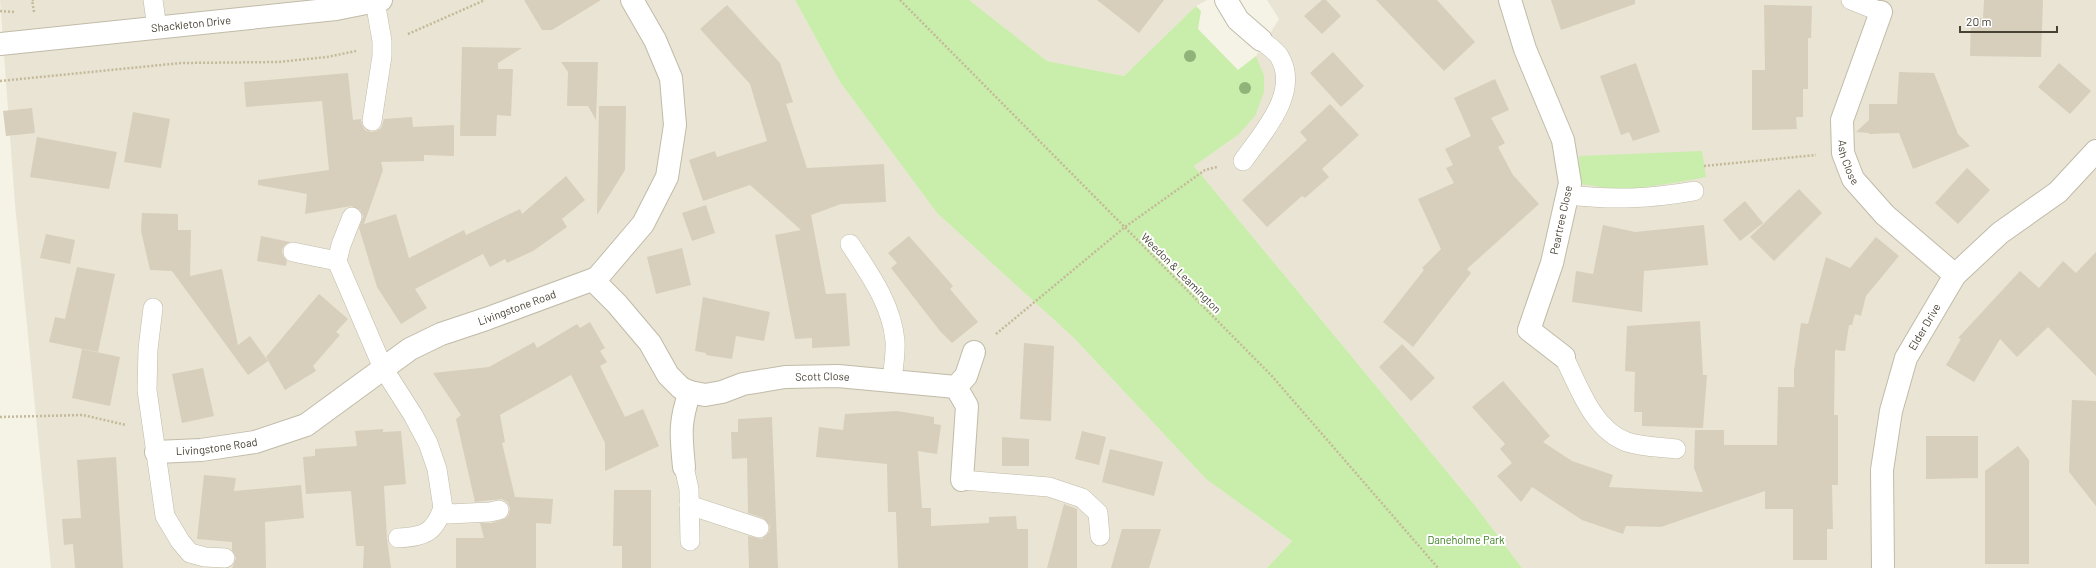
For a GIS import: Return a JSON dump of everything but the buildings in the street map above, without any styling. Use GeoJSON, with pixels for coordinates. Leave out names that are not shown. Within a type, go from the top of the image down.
{"type":"FeatureCollection","features":[{"type":"Feature","properties":{"kind":"street","name":"Livingstone Road"},"geometry":{"type":"LineString","coordinates":[[155,442],[202,450],[255,442],[306,425],[410,349],[441,334],[598,278],[643,224],[667,177],[675,125],[671,78],[655,40],[632,0]]}},
{"type":"Feature","properties":{"kind":"street"},"geometry":{"type":"LineString","coordinates":[[1226,0],[1238,20],[1261,40]]}},
{"type":"Feature","properties":{"kind":"street","name":"Peartree Close"},"geometry":{"type":"LineString","coordinates":[[1510,0],[1525,49],[1563,140],[1570,183],[1552,263],[1529,330],[1564,357]]}},
{"type":"Feature","properties":{"kind":"street","name":"Shackleton Drive"},"geometry":{"type":"LineString","coordinates":[[0,44],[336,9],[378,1]]}},
{"type":"Feature","properties":{"kind":"street","name":"Ash Close"},"geometry":{"type":"LineString","coordinates":[[1881,12],[1842,120],[1842,153],[1854,179],[1885,215],[1955,275]]}},
{"type":"Feature","properties":{"kind":"street","name":"Elder Drive"},"geometry":{"type":"LineString","coordinates":[[1882,568],[1882,470],[1891,411],[1906,358],[1955,275],[2000,233],[2058,192],[2096,151]]}},
{"type":"Feature","properties":{"kind":"street","name":"Scott Close"},"geometry":{"type":"LineString","coordinates":[[593,280],[617,304],[650,343],[668,375],[681,388],[690,392],[705,395],[722,392],[743,384],[785,377],[838,376],[956,387]]}},
{"type":"Feature","properties":{"kind":"street"},"geometry":{"type":"LineString","coordinates":[[962,480],[967,406],[956,387],[966,376],[974,352]]}},
{"type":"Feature","properties":{"kind":"street"},"geometry":{"type":"LineString","coordinates":[[684,467],[680,430],[684,410],[690,392]]}},
{"type":"Feature","properties":{"kind":"lane"},"geometry":{"type":"LineString","coordinates":[[153,0],[157,28]]}},
{"type":"Feature","properties":{"kind":"lane"},"geometry":{"type":"LineString","coordinates":[[1851,0],[1881,12]]}},
{"type":"Feature","properties":{"kind":"lane"},"geometry":{"type":"LineString","coordinates":[[372,121],[382,56],[378,1]]}},
{"type":"Feature","properties":{"kind":"lane"},"geometry":{"type":"LineString","coordinates":[[1243,161],[1275,115],[1286,82],[1286,72],[1278,55],[1261,40]]}},
{"type":"Feature","properties":{"kind":"lane"},"geometry":{"type":"LineString","coordinates":[[1568,195],[1609,200],[1662,197],[1694,191]]}},
{"type":"Feature","properties":{"kind":"lane"},"geometry":{"type":"LineString","coordinates":[[352,217],[341,245],[337,261],[383,368],[413,415],[428,443],[437,469],[443,508],[438,521],[428,533],[414,538],[398,538]]}},
{"type":"Feature","properties":{"kind":"lane"},"geometry":{"type":"LineString","coordinates":[[850,244],[872,278],[888,311],[895,341],[892,381]]}},
{"type":"Feature","properties":{"kind":"lane"},"geometry":{"type":"LineString","coordinates":[[293,252],[337,261]]}},
{"type":"Feature","properties":{"kind":"lane"},"geometry":{"type":"LineString","coordinates":[[153,308],[148,349],[147,390],[165,516],[180,542],[190,553],[205,557],[225,558]]}},
{"type":"Feature","properties":{"kind":"lane"},"geometry":{"type":"LineString","coordinates":[[1564,357],[1594,416],[1612,434],[1627,442],[1676,449]]}},
{"type":"Feature","properties":{"kind":"lane"},"geometry":{"type":"LineString","coordinates":[[684,467],[689,489],[690,541]]}},
{"type":"Feature","properties":{"kind":"lane"},"geometry":{"type":"LineString","coordinates":[[962,480],[1050,488],[1082,498],[1098,513],[1100,536]]}},
{"type":"Feature","properties":{"kind":"lane"},"geometry":{"type":"LineString","coordinates":[[689,505],[759,528]]}},
{"type":"Feature","properties":{"kind":"lane"},"geometry":{"type":"LineString","coordinates":[[443,508],[449,514],[490,512],[499,510]]}},
{"type":"Feature","properties":{"kind":"path"},"geometry":{"type":"LineString","coordinates":[[27,12],[34,13],[32,0],[35,0]]}},
{"type":"Feature","properties":{"kind":"path"},"geometry":{"type":"LineString","coordinates":[[0,81],[181,63],[278,62],[327,57],[382,45],[485,0]]}},
{"type":"Feature","properties":{"kind":"path","name":"Weedon & Leamington"},"geometry":{"type":"LineString","coordinates":[[900,0],[1271,375],[1438,568]]}},
{"type":"Feature","properties":{"kind":"path"},"geometry":{"type":"LineString","coordinates":[[0,11],[21,12]]}},
{"type":"Feature","properties":{"kind":"path"},"geometry":{"type":"LineString","coordinates":[[1702,166],[1842,153]]}},
{"type":"Feature","properties":{"kind":"path"},"geometry":{"type":"LineString","coordinates":[[974,352],[1125,227],[1205,170],[1243,161]]}},
{"type":"Feature","properties":{"kind":"path"},"geometry":{"type":"LineString","coordinates":[[0,417],[83,415],[155,442]]}},
{"type":"Feature","properties":{"kind":"shaded area"},"geometry":{"type":"Polygon","coordinates":[[[0,0],[795,0],[840,82],[937,213],[1074,338],[1206,479],[1292,541],[1267,568],[51,568],[15,204],[0,0]]]}},
{"type":"Feature","properties":{"kind":"shaded area"},"geometry":{"type":"Polygon","coordinates":[[[969,0],[1207,0],[1196,6],[1124,76],[1047,61],[969,0]]]}},
{"type":"Feature","properties":{"kind":"shaded area"},"geometry":{"type":"Polygon","coordinates":[[[1267,0],[2096,0],[2096,568],[1522,568],[1477,508],[1194,166],[1238,135],[1264,92],[1264,75],[1256,56],[1279,19],[1267,0]]]}},
{"type":"Feature","properties":{"kind":"green space","name":"Daneholme Park"},"geometry":{"type":"Polygon","coordinates":[[[795,0],[969,0],[1047,61],[1124,76],[1196,6],[1201,11],[1198,29],[1238,70],[1256,56],[1264,75],[1264,92],[1255,116],[1238,135],[1194,166],[1477,508],[1522,568],[1267,568],[1292,541],[1206,479],[1074,338],[937,213],[840,82],[795,0]]]}},
{"type":"Feature","properties":{"kind":"green space"},"geometry":{"type":"Polygon","coordinates":[[[1702,151],[1706,177],[1623,190],[1580,184],[1579,156],[1702,151]]]}}]}
